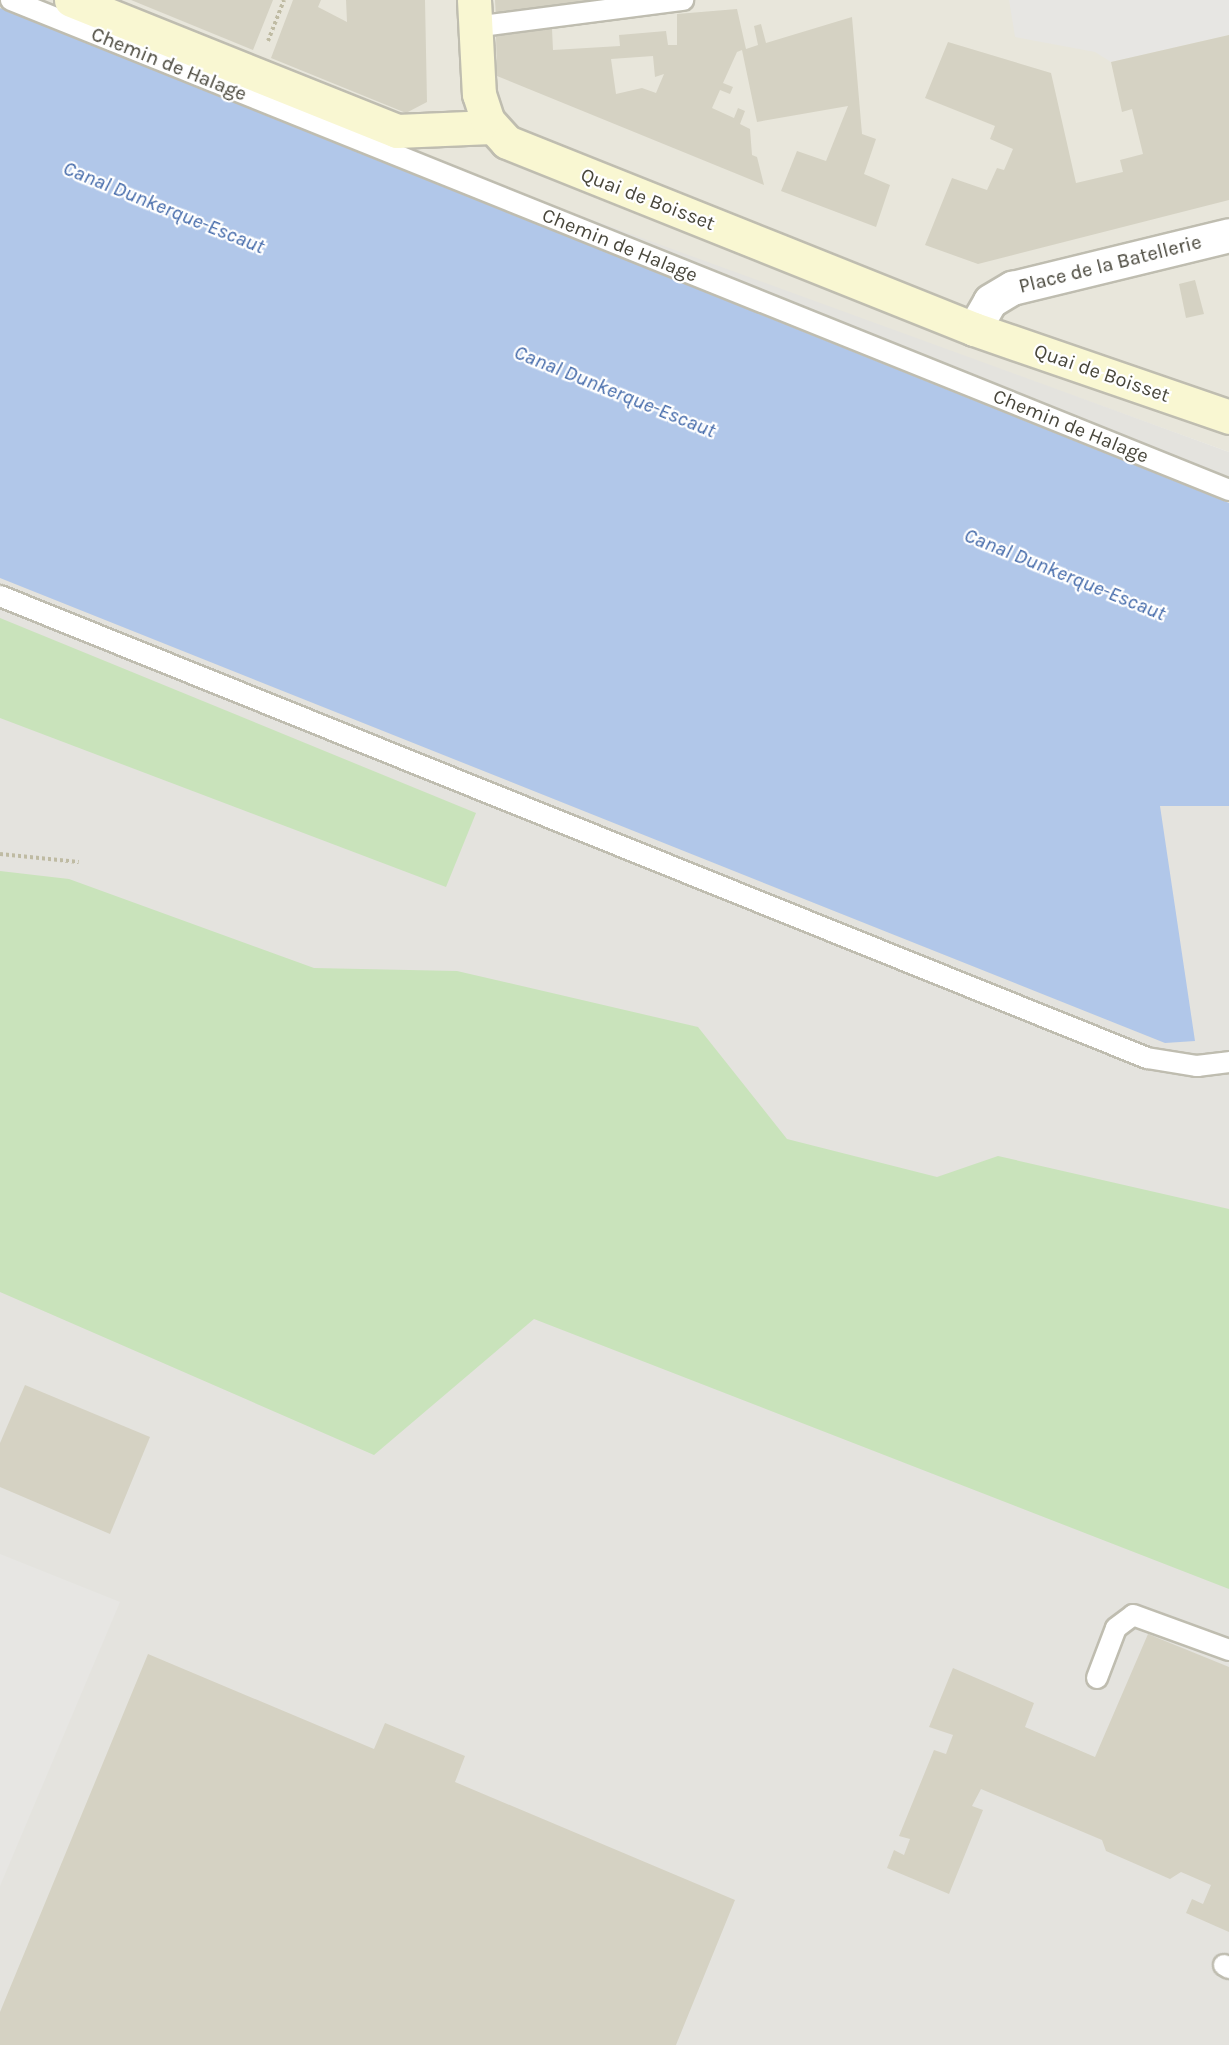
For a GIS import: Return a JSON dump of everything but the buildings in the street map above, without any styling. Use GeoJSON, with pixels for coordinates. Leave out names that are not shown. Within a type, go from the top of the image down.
{"type":"FeatureCollection","features":[{"type":"Feature","properties":{"kind":"main road"},"geometry":{"type":"LineString","coordinates":[[71,0],[397,131],[491,127],[477,80],[474,14]]}},
{"type":"Feature","properties":{"kind":"main road","name":"Quai de Boisset"},"geometry":{"type":"LineString","coordinates":[[491,127],[521,149],[974,329],[1229,417]]}},
{"type":"Feature","properties":{"kind":"street","name":"Place de la Batellerie"},"geometry":{"type":"LineString","coordinates":[[974,329],[990,301],[1012,288],[1229,235]]}},
{"type":"Feature","properties":{"kind":"lane","name":"Chemin de Halage"},"geometry":{"type":"LineString","coordinates":[[11,0],[1229,490]]}},
{"type":"Feature","properties":{"kind":"lane"},"geometry":{"type":"LineString","coordinates":[[474,14],[683,0]]}},
{"type":"Feature","properties":{"kind":"lane"},"geometry":{"type":"LineString","coordinates":[[0,596],[1147,1058],[1197,1065],[1229,1062]]}},
{"type":"Feature","properties":{"kind":"lane"},"geometry":{"type":"LineString","coordinates":[[1097,1678],[1116,1628],[1133,1615],[1229,1650]]}},
{"type":"Feature","properties":{"kind":"path"},"geometry":{"type":"LineString","coordinates":[[254,75],[284,0]]}},
{"type":"Feature","properties":{"kind":"path"},"geometry":{"type":"LineString","coordinates":[[0,854],[79,862]]}},
{"type":"Feature","properties":{"kind":"shaded area"},"geometry":{"type":"Polygon","coordinates":[[[0,0],[1229,0],[1229,452],[41,22],[0,0]]]}},
{"type":"Feature","properties":{"kind":"shaded area"},"geometry":{"type":"Polygon","coordinates":[[[1009,0],[1229,0],[1229,35],[1111,62],[1095,52],[1015,37],[1009,0]]]}},
{"type":"Feature","properties":{"kind":"shaded area"},"geometry":{"type":"Polygon","coordinates":[[[0,4],[1229,452],[1229,2045],[0,2045],[0,4]]]}},
{"type":"Feature","properties":{"kind":"shaded area"},"geometry":{"type":"Polygon","coordinates":[[[0,1554],[120,1602],[0,1886],[0,1554]]]}},
{"type":"Feature","properties":{"kind":"green space"},"geometry":{"type":"Polygon","coordinates":[[[0,618],[476,813],[446,887],[0,718],[0,618]]]}},
{"type":"Feature","properties":{"kind":"green space"},"geometry":{"type":"Polygon","coordinates":[[[0,871],[69,879],[314,968],[457,971],[698,1027],[787,1139],[937,1177],[998,1156],[1229,1209],[1229,1589],[534,1319],[374,1455],[0,1292],[0,871]]]}},
{"type":"Feature","properties":{"kind":"water","name":"Canal Dunkerque-Escaut"},"geometry":{"type":"Polygon","coordinates":[[[0,8],[1229,503],[1229,806],[1160,806],[1195,1041],[1165,1043],[0,578],[0,8]]]}}]}
